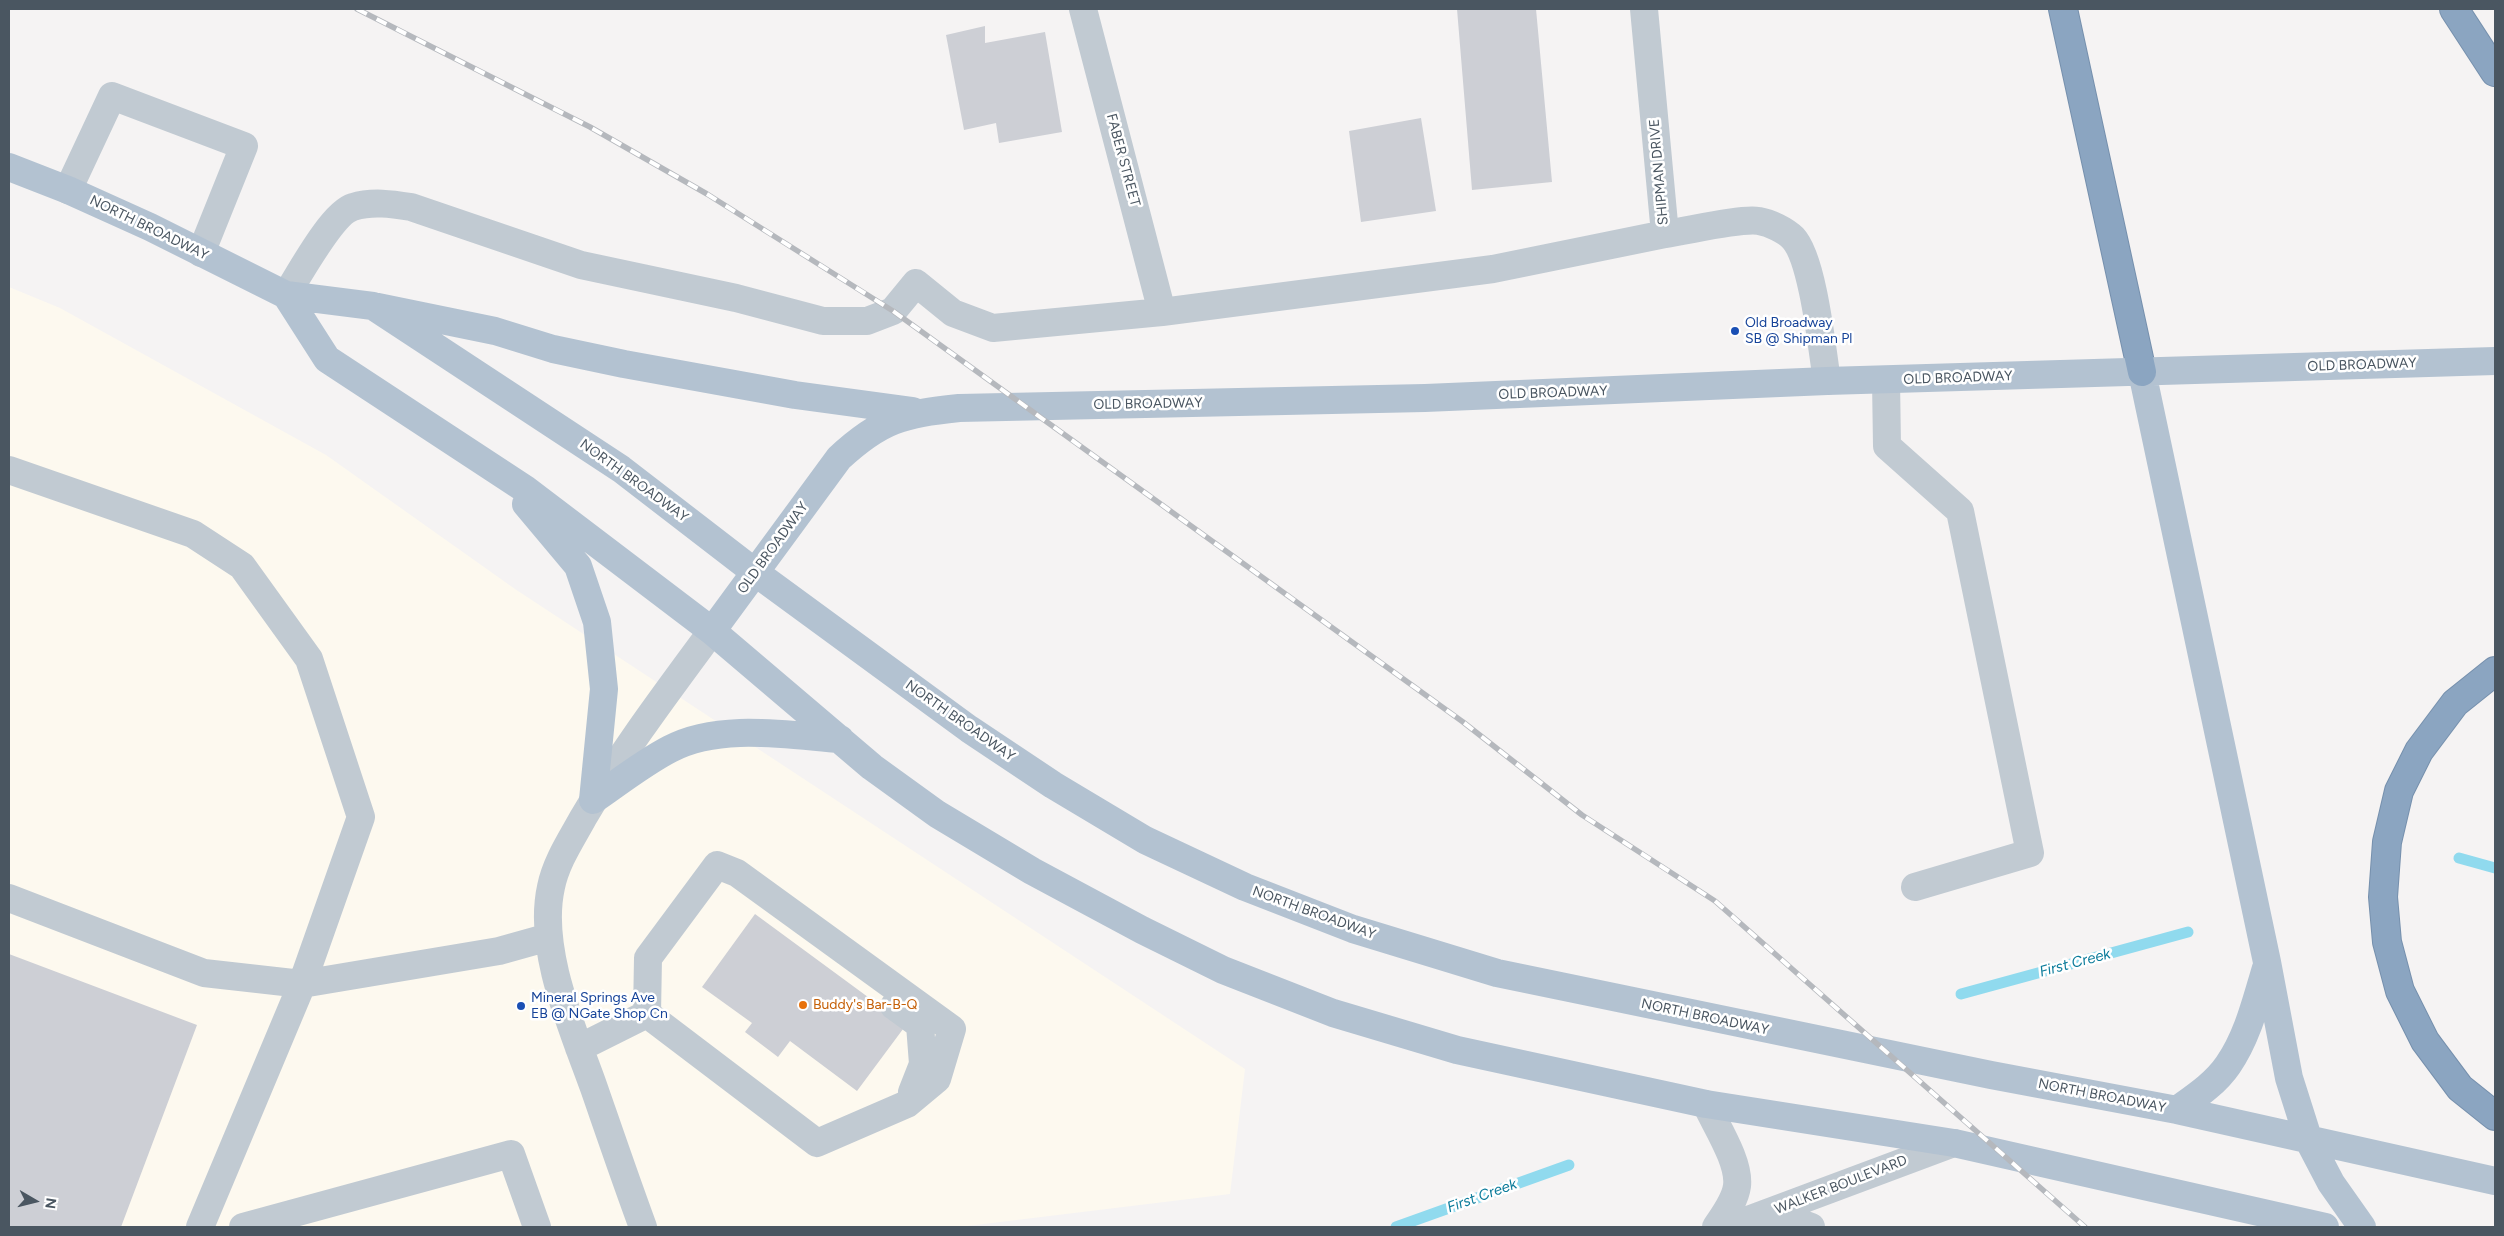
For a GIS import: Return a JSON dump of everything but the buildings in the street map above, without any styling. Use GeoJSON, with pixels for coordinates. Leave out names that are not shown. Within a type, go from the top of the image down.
{"type":"FeatureCollection","features":[{"type":"Feature","properties":{"kind":"highway"},"geometry":{"type":"LineString","coordinates":[[2063,9],[2142,372]]}},
{"type":"Feature","properties":{"kind":"highway"},"geometry":{"type":"LineString","coordinates":[[2454,9],[2495,72]]}},
{"type":"Feature","properties":{"kind":"highway"},"geometry":{"type":"LineString","coordinates":[[2495,672],[2455,702],[2419,751],[2399,791],[2386,842],[2383,897],[2387,942],[2400,991],[2425,1041],[2460,1088],[2495,1116]]}},
{"type":"Feature","properties":{"kind":"main road","name":"NORTH BROADWAY"},"geometry":{"type":"LineString","coordinates":[[9,167],[68,190],[286,295],[374,306],[621,470],[968,729],[1052,785],[1145,840],[1245,887],[1353,929],[1497,973],[1990,1075],[2177,1110],[2495,1181]]}},
{"type":"Feature","properties":{"kind":"main road"},"geometry":{"type":"LineString","coordinates":[[286,295],[327,359],[502,474],[712,631],[840,740],[936,814],[1032,871],[1142,930],[1223,970],[1352,1019],[1457,1050],[1706,1104],[1954,1143],[2325,1227]]}},
{"type":"Feature","properties":{"kind":"main road"},"geometry":{"type":"LineString","coordinates":[[374,306],[495,331],[553,349],[624,364],[796,395],[921,412]]}},
{"type":"Feature","properties":{"kind":"main road","name":"OLD BROADWAY"},"geometry":{"type":"LineString","coordinates":[[712,631],[839,458],[861,438],[886,423],[921,412],[959,408],[1425,398],[1827,381],[2495,361]]}},
{"type":"Feature","properties":{"kind":"main road"},"geometry":{"type":"LineString","coordinates":[[2142,372],[2267,962],[2289,1078],[2310,1141],[2332,1183],[2362,1227]]}},
{"type":"Feature","properties":{"kind":"main road"},"geometry":{"type":"LineString","coordinates":[[502,474],[578,566],[597,622],[604,689],[594,800]]}},
{"type":"Feature","properties":{"kind":"main road"},"geometry":{"type":"LineString","coordinates":[[594,800],[671,748],[718,734],[767,733],[840,740]]}},
{"type":"Feature","properties":{"kind":"main road"},"geometry":{"type":"LineString","coordinates":[[2177,1110],[2206,1089],[2228,1065],[2250,1023],[2267,962]]}},
{"type":"Feature","properties":{"kind":"street","name":"FABER STREET"},"geometry":{"type":"LineString","coordinates":[[1083,9],[1162,312]]}},
{"type":"Feature","properties":{"kind":"street","name":"SHIPMAN DRIVE"},"geometry":{"type":"LineString","coordinates":[[1644,9],[1665,234],[1759,221],[1778,228],[1793,238],[1807,263],[1827,381]]}},
{"type":"Feature","properties":{"kind":"street"},"geometry":{"type":"LineString","coordinates":[[68,190],[112,96],[244,146],[201,253]]}},
{"type":"Feature","properties":{"kind":"street"},"geometry":{"type":"LineString","coordinates":[[286,295],[335,219],[351,207],[385,203],[411,208],[581,265],[736,298],[823,321],[867,321],[893,312],[916,283],[952,313],[993,328],[1162,312],[1493,269],[1665,234]]}},
{"type":"Feature","properties":{"kind":"street"},"geometry":{"type":"LineString","coordinates":[[1886,380],[1887,446],[1960,511],[2030,853],[1915,887]]}},
{"type":"Feature","properties":{"kind":"street"},"geometry":{"type":"LineString","coordinates":[[9,470],[192,534],[242,566],[309,659],[361,817],[302,984],[200,1227]]}},
{"type":"Feature","properties":{"kind":"street"},"geometry":{"type":"LineString","coordinates":[[643,1227],[579,1048],[554,968],[549,937],[548,907],[551,886],[564,852],[604,782],[712,631]]}},
{"type":"Feature","properties":{"kind":"street"},"geometry":{"type":"LineString","coordinates":[[717,865],[737,873],[736,892],[920,1025],[924,1064],[907,1104],[816,1143],[647,1014],[648,958],[717,865]]}},
{"type":"Feature","properties":{"kind":"street"},"geometry":{"type":"LineString","coordinates":[[9,898],[204,973],[302,984],[499,951],[549,937]]}},
{"type":"Feature","properties":{"kind":"street"},"geometry":{"type":"LineString","coordinates":[[579,1048],[647,1014]]}},
{"type":"Feature","properties":{"kind":"street"},"geometry":{"type":"LineString","coordinates":[[1706,1104],[1735,1164],[1737,1186],[1728,1209],[1716,1227]]}},
{"type":"Feature","properties":{"kind":"street","name":"WALKER BOULEVARD"},"geometry":{"type":"LineString","coordinates":[[1729,1227],[1954,1143]]}},
{"type":"Feature","properties":{"kind":"street"},"geometry":{"type":"LineString","coordinates":[[243,1227],[511,1154],[537,1227]]}},
{"type":"Feature","properties":{"kind":"street"},"geometry":{"type":"LineString","coordinates":[[1770,1212],[1811,1227]]}},
{"type":"Feature","properties":{"kind":"shaded area"},"geometry":{"type":"Polygon","coordinates":[[[9,287],[60,308],[326,455],[515,589],[1245,1069],[1230,1194],[959,1227],[9,1227],[9,287]]]}},
{"type":"Feature","properties":{"kind":"waterway","name":"First Creek"},"geometry":{"type":"LineString","coordinates":[[2459,858],[2495,868]]}},
{"type":"Feature","properties":{"kind":"waterway","name":"First Creek"},"geometry":{"type":"LineString","coordinates":[[1961,994],[2188,932]]}},
{"type":"Feature","properties":{"kind":"waterway","name":"First Creek"},"geometry":{"type":"LineString","coordinates":[[1396,1227],[1569,1165]]}},
{"type":"Feature","properties":{"kind":"railway"},"geometry":{"type":"LineString","coordinates":[[357,9],[590,127],[707,194],[893,311],[1463,722],[1582,815],[1715,901],[2085,1227]]}},
{"type":"Feature","properties":{"kind":"place","name":"Old Broadway SB @ Shipman Pl"},"geometry":{"type":"Point","coordinates":[1735,331]}},
{"type":"Feature","properties":{"kind":"place","name":"Buddy's Bar-B-Q"},"geometry":{"type":"Point","coordinates":[803,1005]}},
{"type":"Feature","properties":{"kind":"place","name":"Mineral Springs Ave EB @ NGate Shop Cn"},"geometry":{"type":"Point","coordinates":[521,1006]}}]}
